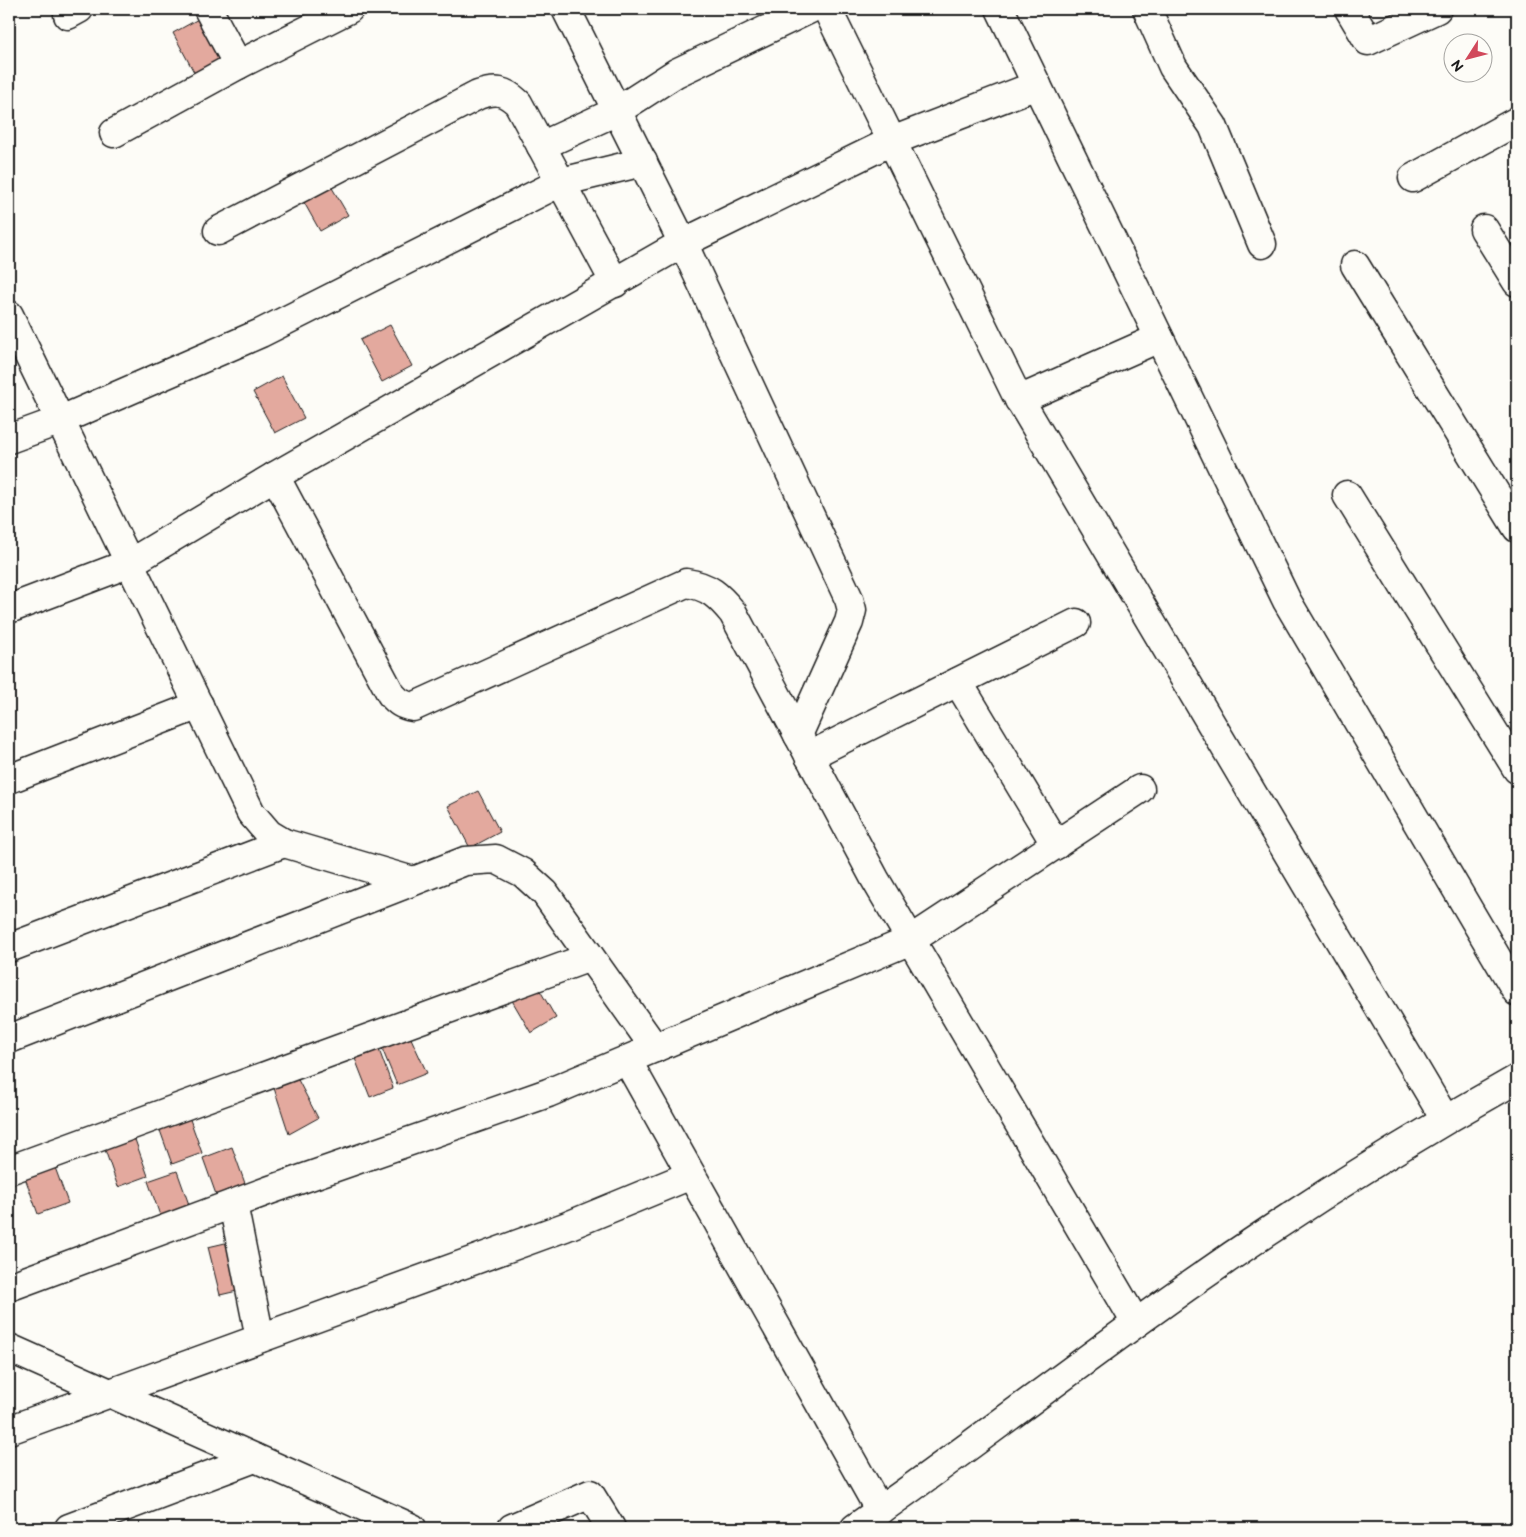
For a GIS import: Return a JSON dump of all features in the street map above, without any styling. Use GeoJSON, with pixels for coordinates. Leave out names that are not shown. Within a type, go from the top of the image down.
{"type":"FeatureCollection","features":[{"type":"Feature","properties":{"kind":"street"},"geometry":{"type":"LineString","coordinates":[[208,9],[238,65]]}},
{"type":"Feature","properties":{"kind":"street"},"geometry":{"type":"LineString","coordinates":[[114,134],[238,65],[349,9]]}},
{"type":"Feature","properties":{"kind":"street"},"geometry":{"type":"LineString","coordinates":[[566,9],[683,243],[844,586],[852,610],[803,745]]}},
{"type":"Feature","properties":{"kind":"street"},"geometry":{"type":"LineString","coordinates":[[541,146],[617,111],[676,73],[810,9]]}},
{"type":"Feature","properties":{"kind":"street"},"geometry":{"type":"LineString","coordinates":[[827,9],[1019,400],[1445,1119]]}},
{"type":"Feature","properties":{"kind":"street"},"geometry":{"type":"LineString","coordinates":[[1000,9],[1287,601],[1517,992]]}},
{"type":"Feature","properties":{"kind":"street"},"geometry":{"type":"LineString","coordinates":[[1147,9],[1173,67],[1212,126],[1262,244]]}},
{"type":"Feature","properties":{"kind":"street"},"geometry":{"type":"LineString","coordinates":[[1349,9],[1368,41],[1437,9]]}},
{"type":"Feature","properties":{"kind":"street"},"geometry":{"type":"LineString","coordinates":[[9,608],[130,564],[275,476],[683,243],[892,141],[1037,85]]}},
{"type":"Feature","properties":{"kind":"street"},"geometry":{"type":"LineString","coordinates":[[218,231],[478,95],[493,90],[506,92],[518,103],[615,282]]}},
{"type":"Feature","properties":{"kind":"street"},"geometry":{"type":"LineString","coordinates":[[1413,178],[1517,121]]}},
{"type":"Feature","properties":{"kind":"street"},"geometry":{"type":"LineString","coordinates":[[9,439],[61,420],[261,333],[560,182],[643,162]]}},
{"type":"Feature","properties":{"kind":"street"},"geometry":{"type":"LineString","coordinates":[[1484,229],[1517,282]]}},
{"type":"Feature","properties":{"kind":"street"},"geometry":{"type":"LineString","coordinates":[[1355,265],[1517,528]]}},
{"type":"Feature","properties":{"kind":"street"},"geometry":{"type":"LineString","coordinates":[[9,315],[250,812],[269,834],[284,843],[414,881]]}},
{"type":"Feature","properties":{"kind":"street"},"geometry":{"type":"LineString","coordinates":[[1019,400],[1159,338]]}},
{"type":"Feature","properties":{"kind":"street"},"geometry":{"type":"LineString","coordinates":[[275,476],[391,694],[405,706],[412,707],[686,583],[700,585],[718,594],[733,613],[875,879],[1136,1323]]}},
{"type":"Feature","properties":{"kind":"street"},"geometry":{"type":"LineString","coordinates":[[1347,495],[1517,769]]}},
{"type":"Feature","properties":{"kind":"street"},"geometry":{"type":"LineString","coordinates":[[803,745],[958,682],[1076,623]]}},
{"type":"Feature","properties":{"kind":"street"},"geometry":{"type":"LineString","coordinates":[[958,682],[1056,845]]}},
{"type":"Feature","properties":{"kind":"street"},"geometry":{"type":"LineString","coordinates":[[9,779],[199,704]]}},
{"type":"Feature","properties":{"kind":"street"},"geometry":{"type":"LineString","coordinates":[[9,1287],[233,1204],[548,1093],[911,940],[1140,789]]}},
{"type":"Feature","properties":{"kind":"street"},"geometry":{"type":"LineString","coordinates":[[9,948],[284,843]]}},
{"type":"Feature","properties":{"kind":"street"},"geometry":{"type":"LineString","coordinates":[[9,1039],[465,861],[496,859],[523,873],[545,893],[655,1048]]}},
{"type":"Feature","properties":{"kind":"street"},"geometry":{"type":"LineString","coordinates":[[9,1170],[590,957]]}},
{"type":"Feature","properties":{"kind":"street"},"geometry":{"type":"LineString","coordinates":[[627,1060],[880,1511]]}},
{"type":"Feature","properties":{"kind":"street"},"geometry":{"type":"LineString","coordinates":[[855,1528],[1136,1323],[1286,1220],[1445,1119],[1517,1078]]}},
{"type":"Feature","properties":{"kind":"street"},"geometry":{"type":"LineString","coordinates":[[9,1430],[565,1227],[691,1175]]}},
{"type":"Feature","properties":{"kind":"street"},"geometry":{"type":"LineString","coordinates":[[233,1204],[260,1338]]}},
{"type":"Feature","properties":{"kind":"street"},"geometry":{"type":"LineString","coordinates":[[9,1348],[412,1528]]}},
{"type":"Feature","properties":{"kind":"street"},"geometry":{"type":"LineString","coordinates":[[69,1528],[255,1458]]}},
{"type":"Feature","properties":{"kind":"street"},"geometry":{"type":"LineString","coordinates":[[520,1527],[590,1494],[611,1528]]}},
{"type":"Feature","properties":{"kind":"building"},"geometry":{"type":"Polygon","coordinates":[[[202,17],[225,58],[195,74],[173,33],[202,17]]]}},
{"type":"Feature","properties":{"kind":"building"},"geometry":{"type":"Polygon","coordinates":[[[328,181],[348,215],[320,231],[301,197],[328,181]]]}},
{"type":"Feature","properties":{"kind":"building"},"geometry":{"type":"Polygon","coordinates":[[[390,325],[412,366],[382,382],[360,340],[390,325]]]}},
{"type":"Feature","properties":{"kind":"building"},"geometry":{"type":"Polygon","coordinates":[[[282,376],[304,418],[275,433],[253,392],[282,376]]]}},
{"type":"Feature","properties":{"kind":"building"},"geometry":{"type":"Polygon","coordinates":[[[478,791],[500,832],[470,848],[448,806],[478,791]]]}},
{"type":"Feature","properties":{"kind":"building"},"geometry":{"type":"Polygon","coordinates":[[[535,982],[556,1018],[531,1033],[510,997],[535,982]]]}},
{"type":"Feature","properties":{"kind":"building"},"geometry":{"type":"Polygon","coordinates":[[[409,1034],[427,1073],[397,1085],[381,1046],[409,1034]]]}},
{"type":"Feature","properties":{"kind":"building"},"geometry":{"type":"Polygon","coordinates":[[[378,1047],[393,1088],[370,1097],[354,1056],[378,1047]]]}},
{"type":"Feature","properties":{"kind":"building"},"geometry":{"type":"Polygon","coordinates":[[[296,1076],[318,1118],[289,1134],[272,1082],[296,1076]]]}},
{"type":"Feature","properties":{"kind":"building"},"geometry":{"type":"Polygon","coordinates":[[[187,1111],[202,1153],[172,1164],[157,1122],[187,1111]]]}},
{"type":"Feature","properties":{"kind":"building"},"geometry":{"type":"Polygon","coordinates":[[[133,1134],[148,1176],[118,1187],[103,1144],[133,1134]]]}},
{"type":"Feature","properties":{"kind":"building"},"geometry":{"type":"Polygon","coordinates":[[[232,1147],[247,1189],[218,1200],[203,1158],[232,1147]]]}},
{"type":"Feature","properties":{"kind":"building"},"geometry":{"type":"Polygon","coordinates":[[[53,1162],[68,1203],[38,1214],[23,1172],[53,1162]]]}},
{"type":"Feature","properties":{"kind":"building"},"geometry":{"type":"Polygon","coordinates":[[[177,1171],[192,1213],[163,1224],[148,1181],[177,1171]]]}},
{"type":"Feature","properties":{"kind":"building"},"geometry":{"type":"Polygon","coordinates":[[[238,1240],[250,1288],[220,1295],[208,1247],[238,1240]]]}}]}
